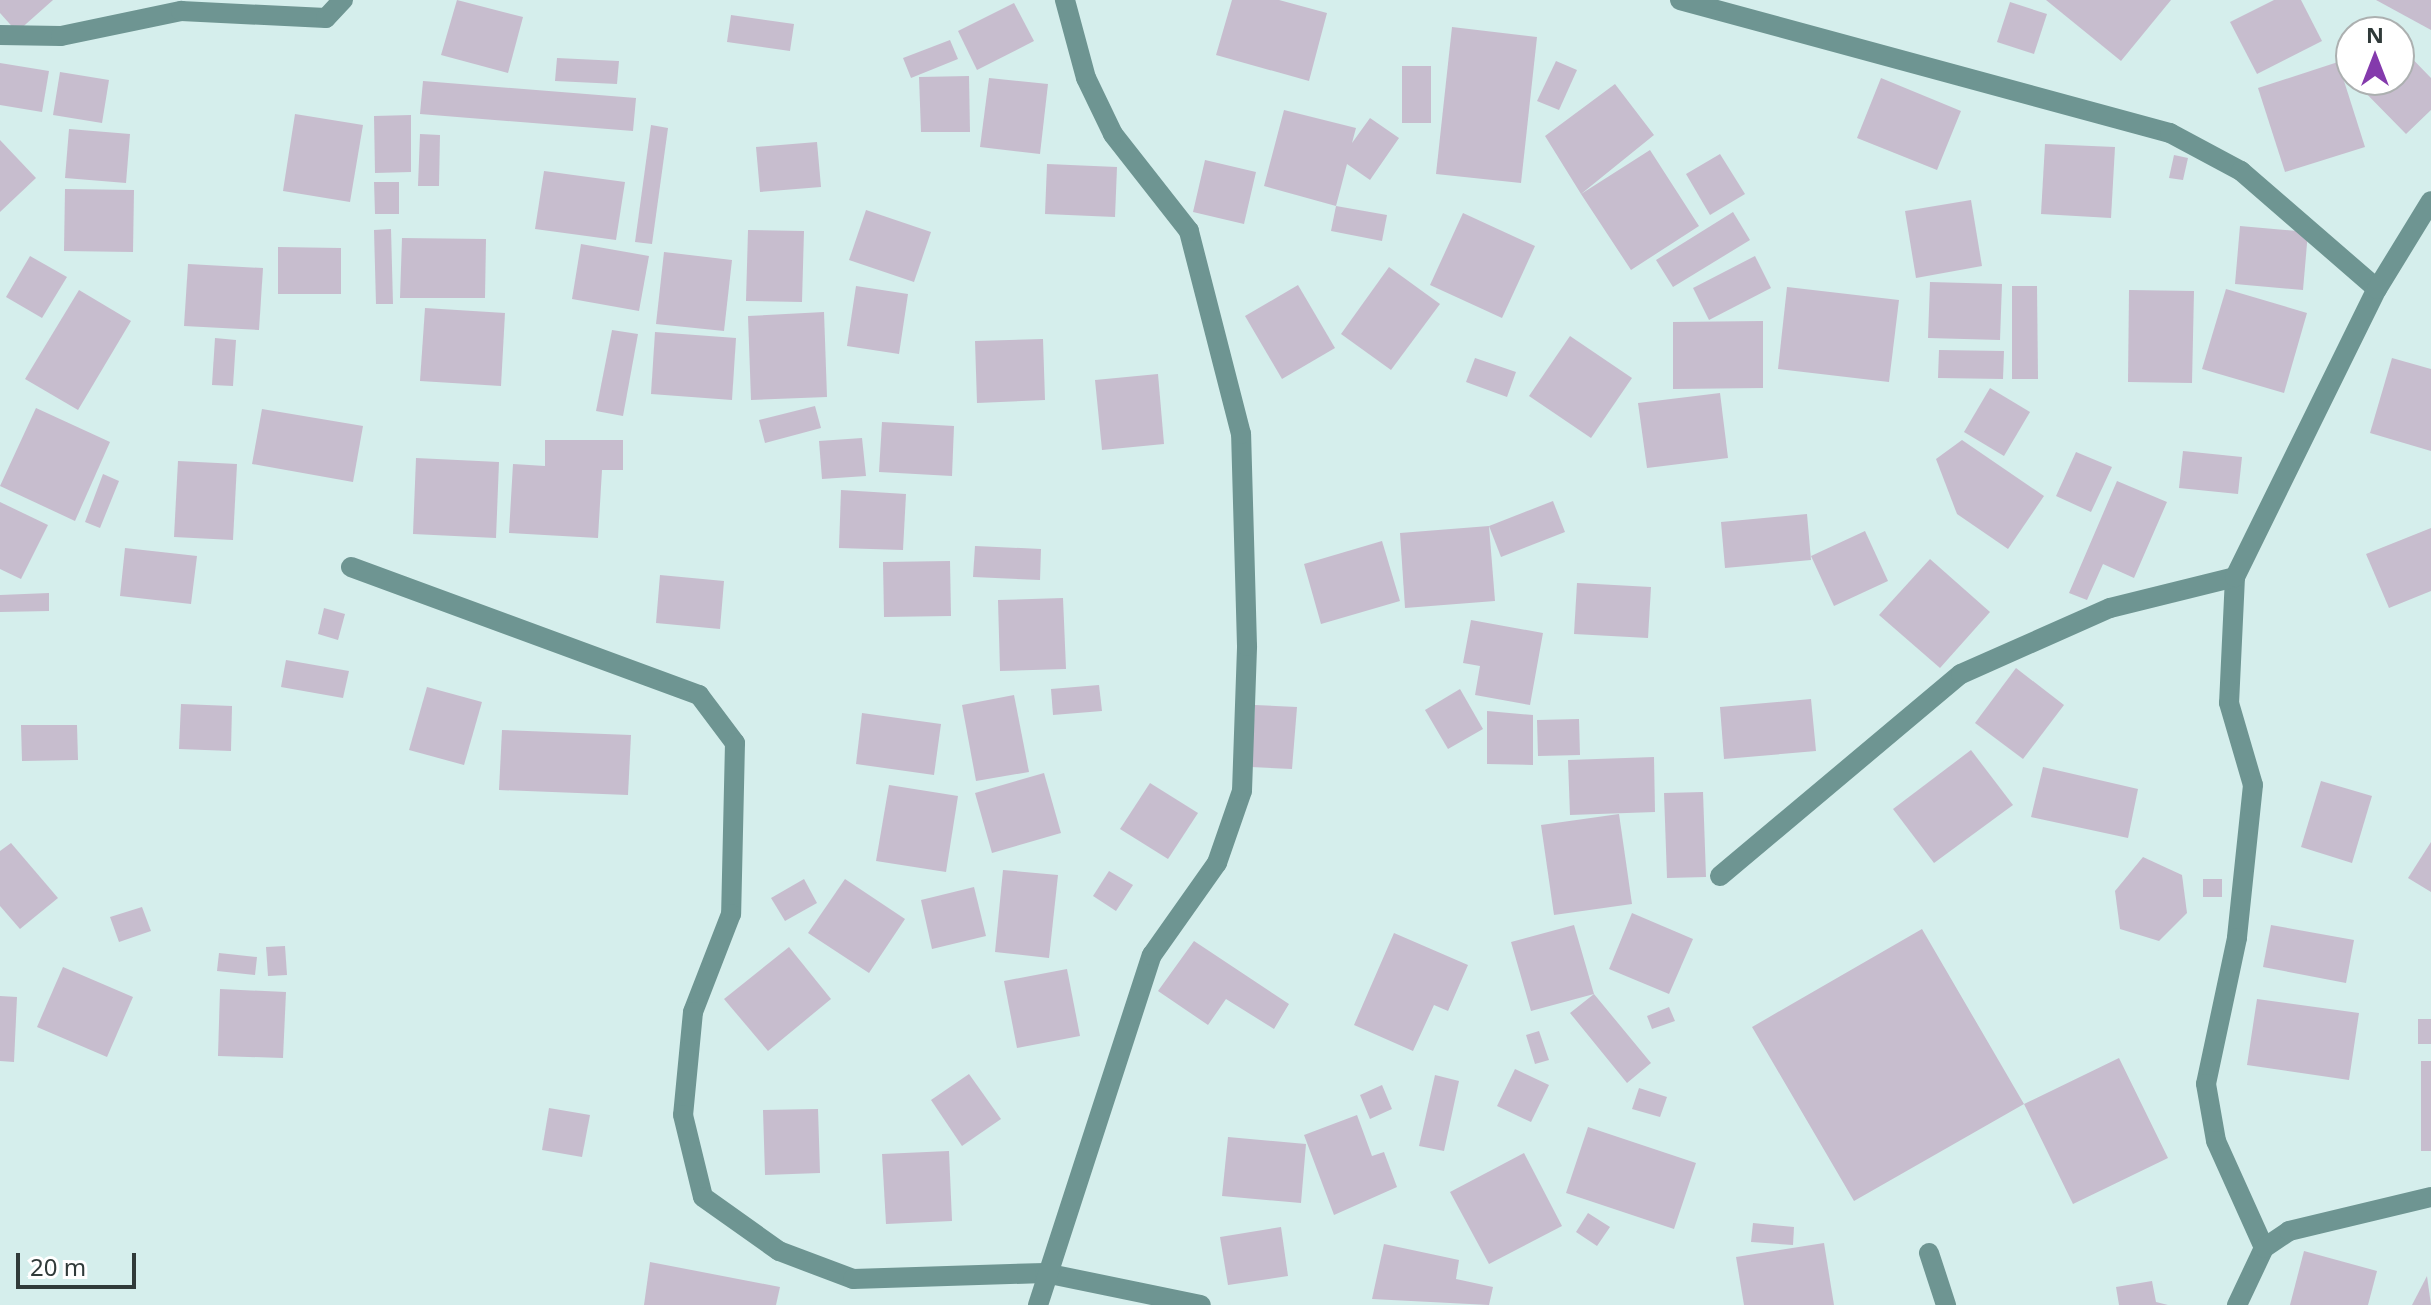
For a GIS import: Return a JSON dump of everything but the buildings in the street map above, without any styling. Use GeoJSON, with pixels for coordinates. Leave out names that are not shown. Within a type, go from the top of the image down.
{"type":"FeatureCollection","features":[{"type":"Feature","properties":{"kind":"street"},"geometry":{"type":"LineString","coordinates":[[0,35],[61,36],[181,11],[326,18],[343,0]]}},
{"type":"Feature","properties":{"kind":"street"},"geometry":{"type":"LineString","coordinates":[[1038,1305],[1045,1273],[1152,955],[1217,863],[1242,791],[1247,646],[1241,434],[1189,231],[1113,134],[1086,78],[1065,0]]}},
{"type":"Feature","properties":{"kind":"street"},"geometry":{"type":"LineString","coordinates":[[1680,0],[2170,133],[2241,171],[2377,289]]}},
{"type":"Feature","properties":{"kind":"street"},"geometry":{"type":"LineString","coordinates":[[2264,1248],[2216,1141],[2206,1084],[2237,938],[2253,785],[2229,703],[2235,577],[2377,289],[2431,201]]}},
{"type":"Feature","properties":{"kind":"street"},"geometry":{"type":"LineString","coordinates":[[351,567],[699,695],[735,743],[731,914],[693,1012],[683,1115],[703,1197],[779,1251],[853,1279],[1045,1273],[1201,1305]]}},
{"type":"Feature","properties":{"kind":"street"},"geometry":{"type":"LineString","coordinates":[[1720,876],[1961,674],[2110,608],[2235,577]]}},
{"type":"Feature","properties":{"kind":"street"},"geometry":{"type":"LineString","coordinates":[[2237,1305],[2264,1248],[2289,1231],[2431,1197]]}},
{"type":"Feature","properties":{"kind":"street"},"geometry":{"type":"LineString","coordinates":[[1929,1253],[1946,1305]]}}]}
